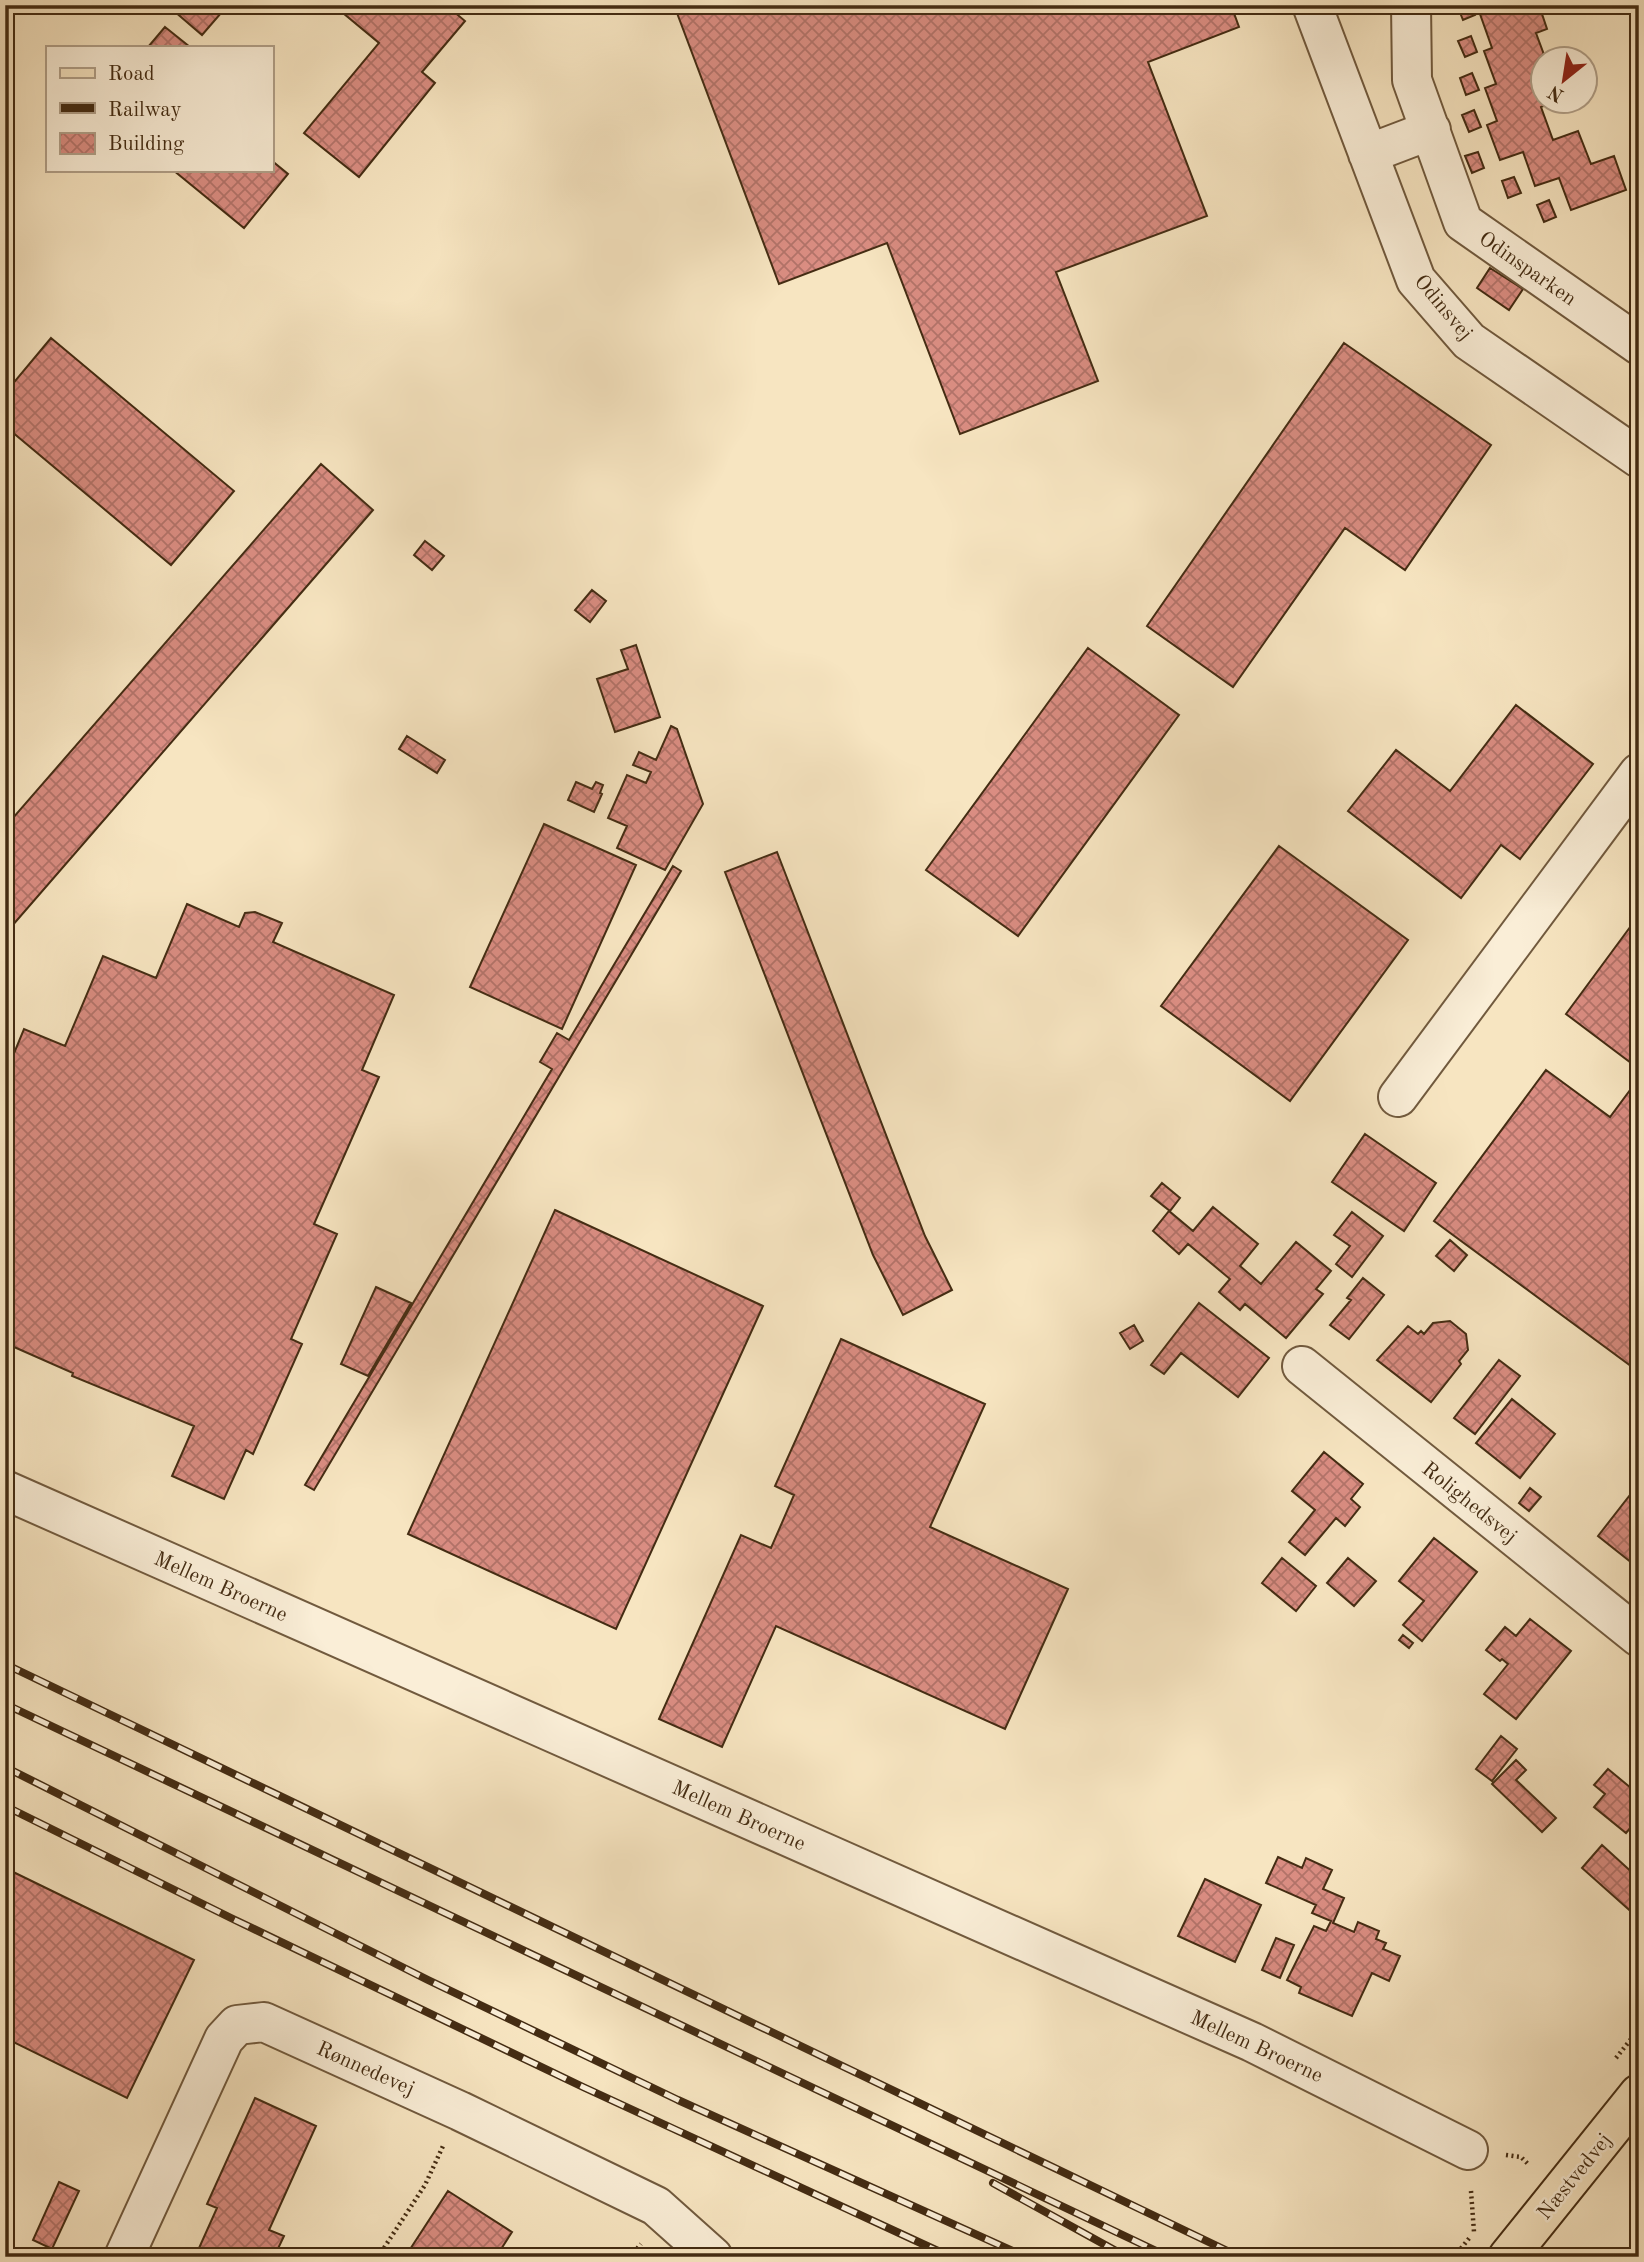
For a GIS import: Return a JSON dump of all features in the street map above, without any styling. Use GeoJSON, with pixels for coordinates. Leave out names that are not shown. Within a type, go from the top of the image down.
{"type":"FeatureCollection","features":[{"type":"Feature","properties":{"kind":"main road","name":"Næstvedvej"},"geometry":{"type":"LineString","coordinates":[[1508,2257],[1639,2094]]}},
{"type":"Feature","properties":{"kind":"street","name":"Odinsvej"},"geometry":{"type":"LineString","coordinates":[[1312,5],[1416,280],[1469,341],[1639,458]]}},
{"type":"Feature","properties":{"kind":"street","name":"Odinsparken"},"geometry":{"type":"LineString","coordinates":[[1411,5],[1412,80],[1463,222],[1639,345]]}},
{"type":"Feature","properties":{"kind":"street"},"geometry":{"type":"LineString","coordinates":[[1368,154],[1431,130]]}},
{"type":"Feature","properties":{"kind":"street"},"geometry":{"type":"LineString","coordinates":[[1398,1097],[1639,773]]}},
{"type":"Feature","properties":{"kind":"street","name":"Rolighedsvej"},"geometry":{"type":"LineString","coordinates":[[1302,1366],[1639,1637]]}},
{"type":"Feature","properties":{"kind":"street","name":"Mellem Broerne"},"geometry":{"type":"LineString","coordinates":[[5,1490],[1252,2042],[1468,2150]]}},
{"type":"Feature","properties":{"kind":"street","name":"Rønnedevej"},"geometry":{"type":"LineString","coordinates":[[124,2257],[224,2039],[237,2025],[264,2022],[460,2110],[656,2206],[713,2257]]}},
{"type":"Feature","properties":{"kind":"path"},"geometry":{"type":"LineString","coordinates":[[378,2257],[425,2185],[460,2110]]}},
{"type":"Feature","properties":{"kind":"building"},"geometry":{"type":"Polygon","coordinates":[[[167,5],[228,5],[202,35],[167,5]]]}},
{"type":"Feature","properties":{"kind":"building"},"geometry":{"type":"Polygon","coordinates":[[[349,5],[446,5],[465,21],[422,72],[435,83],[359,177],[304,133],[379,43],[343,13],[349,5]]]}},
{"type":"Feature","properties":{"kind":"building"},"geometry":{"type":"Polygon","coordinates":[[[674,5],[1231,5],[1239,27],[1148,62],[1207,216],[1056,272],[1098,381],[960,434],[887,243],[779,284],[674,5]]]}},
{"type":"Feature","properties":{"kind":"building"},"geometry":{"type":"Polygon","coordinates":[[[1457,5],[1471,5],[1475,15],[1463,20],[1457,5]]]}},
{"type":"Feature","properties":{"kind":"building"},"geometry":{"type":"Polygon","coordinates":[[[1490,5],[1539,5],[1547,29],[1536,33],[1541,46],[1528,46],[1528,116],[1544,116],[1553,140],[1578,131],[1591,164],[1614,156],[1626,190],[1571,210],[1559,178],[1535,186],[1523,152],[1500,160],[1487,125],[1497,121],[1485,88],[1496,84],[1484,51],[1492,48],[1480,14],[1491,9],[1490,5]]]}},
{"type":"Feature","properties":{"kind":"building"},"geometry":{"type":"Polygon","coordinates":[[[165,27],[189,46],[149,46],[165,27]]]}},
{"type":"Feature","properties":{"kind":"building"},"geometry":{"type":"Polygon","coordinates":[[[1471,36],[1477,52],[1465,57],[1458,41],[1471,36]]]}},
{"type":"Feature","properties":{"kind":"building"},"geometry":{"type":"Polygon","coordinates":[[[1472,73],[1479,90],[1466,95],[1460,78],[1472,73]]]}},
{"type":"Feature","properties":{"kind":"building"},"geometry":{"type":"Polygon","coordinates":[[[1474,110],[1481,127],[1469,132],[1462,115],[1474,110]]]}},
{"type":"Feature","properties":{"kind":"building"},"geometry":{"type":"Polygon","coordinates":[[[1478,152],[1484,168],[1472,173],[1465,156],[1478,152]]]}},
{"type":"Feature","properties":{"kind":"building"},"geometry":{"type":"Polygon","coordinates":[[[273,162],[288,174],[244,228],[175,172],[273,172],[273,162]]]}},
{"type":"Feature","properties":{"kind":"building"},"geometry":{"type":"Polygon","coordinates":[[[1514,177],[1521,193],[1508,198],[1502,181],[1514,177]]]}},
{"type":"Feature","properties":{"kind":"building"},"geometry":{"type":"Polygon","coordinates":[[[1549,200],[1556,217],[1544,222],[1537,205],[1549,200]]]}},
{"type":"Feature","properties":{"kind":"building"},"geometry":{"type":"Polygon","coordinates":[[[1490,268],[1523,289],[1509,310],[1477,288],[1490,268]]]}},
{"type":"Feature","properties":{"kind":"building"},"geometry":{"type":"Polygon","coordinates":[[[51,338],[234,491],[171,565],[5,426],[5,393],[51,338]]]}},
{"type":"Feature","properties":{"kind":"building"},"geometry":{"type":"Polygon","coordinates":[[[1344,343],[1491,445],[1405,570],[1345,528],[1233,687],[1147,626],[1344,343]]]}},
{"type":"Feature","properties":{"kind":"building"},"geometry":{"type":"Polygon","coordinates":[[[321,464],[373,510],[5,934],[5,827],[321,464]]]}},
{"type":"Feature","properties":{"kind":"building"},"geometry":{"type":"Polygon","coordinates":[[[425,541],[444,556],[432,570],[414,555],[425,541]]]}},
{"type":"Feature","properties":{"kind":"building"},"geometry":{"type":"Polygon","coordinates":[[[592,590],[606,601],[590,622],[575,610],[592,590]]]}},
{"type":"Feature","properties":{"kind":"building"},"geometry":{"type":"Polygon","coordinates":[[[636,645],[660,717],[615,732],[597,679],[628,669],[621,650],[636,645]]]}},
{"type":"Feature","properties":{"kind":"building"},"geometry":{"type":"Polygon","coordinates":[[[1088,648],[1179,715],[1018,936],[926,870],[1088,648]]]}},
{"type":"Feature","properties":{"kind":"building"},"geometry":{"type":"Polygon","coordinates":[[[1516,705],[1593,764],[1520,859],[1501,845],[1461,898],[1348,811],[1396,750],[1450,791],[1516,705]]]}},
{"type":"Feature","properties":{"kind":"building"},"geometry":{"type":"Polygon","coordinates":[[[671,726],[677,729],[703,804],[665,870],[617,848],[627,826],[608,818],[627,775],[646,783],[651,772],[633,765],[639,752],[656,760],[671,726]]]}},
{"type":"Feature","properties":{"kind":"building"},"geometry":{"type":"Polygon","coordinates":[[[407,736],[445,760],[437,773],[399,749],[407,736]]]}},
{"type":"Feature","properties":{"kind":"building"},"geometry":{"type":"Polygon","coordinates":[[[576,782],[592,789],[596,782],[603,785],[594,812],[568,800],[576,782]]]}},
{"type":"Feature","properties":{"kind":"building"},"geometry":{"type":"Polygon","coordinates":[[[544,824],[636,865],[562,1029],[470,987],[544,824]]]}},
{"type":"Feature","properties":{"kind":"building"},"geometry":{"type":"Polygon","coordinates":[[[1279,846],[1408,940],[1290,1101],[1161,1006],[1279,846]]]}},
{"type":"Feature","properties":{"kind":"building"},"geometry":{"type":"Polygon","coordinates":[[[777,852],[925,1236],[952,1290],[903,1315],[873,1255],[725,872],[777,852]]]}},
{"type":"Feature","properties":{"kind":"building"},"geometry":{"type":"Polygon","coordinates":[[[673,866],[681,871],[314,1490],[305,1485],[552,1069],[540,1062],[557,1033],[569,1040],[673,866]]]}},
{"type":"Feature","properties":{"kind":"building"},"geometry":{"type":"Polygon","coordinates":[[[187,904],[239,927],[245,913],[255,912],[282,923],[273,942],[394,995],[362,1070],[379,1077],[314,1224],[337,1234],[291,1339],[302,1344],[253,1454],[246,1450],[224,1499],[172,1476],[194,1426],[72,1376],[73,1373],[5,1343],[5,1075],[24,1029],[65,1046],[103,956],[156,978],[187,904]]]}},
{"type":"Feature","properties":{"kind":"building"},"geometry":{"type":"Polygon","coordinates":[[[1639,915],[1639,1069],[1566,1014],[1639,915]]]}},
{"type":"Feature","properties":{"kind":"building"},"geometry":{"type":"Polygon","coordinates":[[[1546,1070],[1610,1117],[1639,1078],[1639,1372],[1434,1221],[1546,1070]]]}},
{"type":"Feature","properties":{"kind":"building"},"geometry":{"type":"Polygon","coordinates":[[[1365,1134],[1436,1183],[1404,1231],[1332,1182],[1365,1134]]]}},
{"type":"Feature","properties":{"kind":"building"},"geometry":{"type":"Polygon","coordinates":[[[1162,1183],[1180,1198],[1170,1211],[1151,1196],[1162,1183]]]}},
{"type":"Feature","properties":{"kind":"building"},"geometry":{"type":"Polygon","coordinates":[[[1213,1207],[1258,1244],[1240,1266],[1261,1284],[1296,1242],[1331,1271],[1316,1289],[1323,1294],[1286,1338],[1245,1304],[1240,1310],[1219,1292],[1230,1279],[1188,1244],[1179,1254],[1153,1231],[1169,1211],[1193,1231],[1213,1207]]]}},
{"type":"Feature","properties":{"kind":"building"},"geometry":{"type":"Polygon","coordinates":[[[555,1210],[763,1306],[616,1629],[408,1534],[555,1210]]]}},
{"type":"Feature","properties":{"kind":"building"},"geometry":{"type":"Polygon","coordinates":[[[1352,1212],[1383,1236],[1352,1277],[1336,1264],[1350,1246],[1334,1235],[1352,1212]]]}},
{"type":"Feature","properties":{"kind":"building"},"geometry":{"type":"Polygon","coordinates":[[[1450,1240],[1467,1255],[1454,1271],[1436,1256],[1450,1240]]]}},
{"type":"Feature","properties":{"kind":"building"},"geometry":{"type":"Polygon","coordinates":[[[1363,1278],[1384,1295],[1349,1339],[1330,1325],[1351,1300],[1347,1298],[1363,1278]]]}},
{"type":"Feature","properties":{"kind":"building"},"geometry":{"type":"Polygon","coordinates":[[[376,1287],[411,1303],[368,1376],[341,1364],[376,1287]]]}},
{"type":"Feature","properties":{"kind":"building"},"geometry":{"type":"Polygon","coordinates":[[[1199,1303],[1269,1358],[1238,1397],[1181,1353],[1164,1374],[1151,1365],[1199,1303]]]}},
{"type":"Feature","properties":{"kind":"building"},"geometry":{"type":"Polygon","coordinates":[[[1450,1321],[1466,1334],[1468,1350],[1459,1361],[1461,1364],[1431,1402],[1377,1360],[1408,1326],[1418,1334],[1421,1331],[1424,1334],[1433,1323],[1450,1321]]]}},
{"type":"Feature","properties":{"kind":"building"},"geometry":{"type":"Polygon","coordinates":[[[1134,1325],[1143,1341],[1130,1349],[1120,1333],[1134,1325]]]}},
{"type":"Feature","properties":{"kind":"building"},"geometry":{"type":"Polygon","coordinates":[[[841,1339],[985,1404],[930,1527],[1068,1589],[1005,1729],[776,1626],[722,1747],[659,1719],[741,1535],[771,1548],[794,1495],[775,1486],[841,1339]]]}},
{"type":"Feature","properties":{"kind":"building"},"geometry":{"type":"Polygon","coordinates":[[[1499,1360],[1520,1376],[1475,1434],[1454,1418],[1499,1360]]]}},
{"type":"Feature","properties":{"kind":"building"},"geometry":{"type":"Polygon","coordinates":[[[1512,1399],[1555,1434],[1520,1478],[1476,1443],[1512,1399]]]}},
{"type":"Feature","properties":{"kind":"building"},"geometry":{"type":"Polygon","coordinates":[[[1324,1452],[1363,1484],[1351,1499],[1360,1507],[1345,1526],[1336,1518],[1305,1555],[1289,1542],[1315,1510],[1292,1491],[1324,1452]]]}},
{"type":"Feature","properties":{"kind":"building"},"geometry":{"type":"Polygon","coordinates":[[[1530,1488],[1541,1497],[1529,1511],[1519,1503],[1530,1488]]]}},
{"type":"Feature","properties":{"kind":"building"},"geometry":{"type":"Polygon","coordinates":[[[1630,1495],[1639,1503],[1637,1567],[1598,1536],[1630,1495]]]}},
{"type":"Feature","properties":{"kind":"building"},"geometry":{"type":"Polygon","coordinates":[[[1434,1538],[1477,1572],[1422,1641],[1403,1625],[1424,1601],[1399,1581],[1434,1538]]]}},
{"type":"Feature","properties":{"kind":"building"},"geometry":{"type":"Polygon","coordinates":[[[1282,1558],[1316,1586],[1296,1611],[1262,1583],[1282,1558]]]}},
{"type":"Feature","properties":{"kind":"building"},"geometry":{"type":"Polygon","coordinates":[[[1348,1558],[1376,1581],[1354,1606],[1327,1583],[1348,1558]]]}},
{"type":"Feature","properties":{"kind":"building"},"geometry":{"type":"Polygon","coordinates":[[[1530,1619],[1571,1651],[1516,1719],[1484,1694],[1508,1664],[1486,1650],[1505,1627],[1516,1636],[1530,1619]]]}},
{"type":"Feature","properties":{"kind":"building"},"geometry":{"type":"Polygon","coordinates":[[[1403,1635],[1413,1643],[1409,1648],[1399,1640],[1403,1635]]]}},
{"type":"Feature","properties":{"kind":"building"},"geometry":{"type":"Polygon","coordinates":[[[1501,1736],[1517,1749],[1492,1781],[1476,1769],[1501,1736]]]}},
{"type":"Feature","properties":{"kind":"building"},"geometry":{"type":"Polygon","coordinates":[[[1516,1760],[1526,1770],[1516,1780],[1556,1818],[1542,1832],[1492,1784],[1516,1760]]]}},
{"type":"Feature","properties":{"kind":"building"},"geometry":{"type":"Polygon","coordinates":[[[1608,1769],[1637,1793],[1639,1790],[1639,1818],[1626,1833],[1594,1807],[1605,1794],[1594,1785],[1608,1769]]]}},
{"type":"Feature","properties":{"kind":"building"},"geometry":{"type":"Polygon","coordinates":[[[1602,1845],[1636,1876],[1639,1872],[1639,1914],[1636,1916],[1582,1868],[1602,1845]]]}},
{"type":"Feature","properties":{"kind":"building"},"geometry":{"type":"Polygon","coordinates":[[[1278,1857],[1302,1868],[1306,1858],[1332,1870],[1323,1889],[1344,1898],[1333,1923],[1354,1932],[1358,1922],[1379,1931],[1376,1939],[1386,1943],[1383,1949],[1400,1956],[1389,1981],[1372,1973],[1352,2016],[1299,1993],[1301,1987],[1287,1980],[1314,1926],[1326,1931],[1331,1921],[1312,1913],[1316,1905],[1266,1883],[1278,1857]]]}},
{"type":"Feature","properties":{"kind":"building"},"geometry":{"type":"Polygon","coordinates":[[[5,1868],[194,1960],[127,2098],[5,2038],[5,1868]]]}},
{"type":"Feature","properties":{"kind":"building"},"geometry":{"type":"Polygon","coordinates":[[[1205,1879],[1261,1905],[1235,1962],[1178,1936],[1205,1879]]]}},
{"type":"Feature","properties":{"kind":"building"},"geometry":{"type":"Polygon","coordinates":[[[1276,1938],[1294,1945],[1280,1978],[1262,1970],[1276,1938]]]}},
{"type":"Feature","properties":{"kind":"building"},"geometry":{"type":"Polygon","coordinates":[[[255,2098],[316,2126],[269,2230],[284,2236],[274,2257],[195,2257],[217,2208],[207,2204],[255,2098]]]}},
{"type":"Feature","properties":{"kind":"building"},"geometry":{"type":"Polygon","coordinates":[[[59,2182],[79,2191],[52,2249],[33,2240],[59,2182]]]}},
{"type":"Feature","properties":{"kind":"building"},"geometry":{"type":"Polygon","coordinates":[[[448,2191],[512,2232],[496,2257],[405,2257],[448,2191]]]}},
{"type":"Feature","properties":{"kind":"railway"},"geometry":{"type":"LineString","coordinates":[[5,1664],[1240,2257]]}},
{"type":"Feature","properties":{"kind":"railway"},"geometry":{"type":"LineString","coordinates":[[5,1704],[1169,2257]]}},
{"type":"Feature","properties":{"kind":"railway"},"geometry":{"type":"LineString","coordinates":[[5,1767],[428,1980],[678,2100],[1026,2257]]}},
{"type":"Feature","properties":{"kind":"railway"},"geometry":{"type":"LineString","coordinates":[[5,1806],[583,2087],[951,2257]]}},
{"type":"Feature","properties":{"kind":"railway"},"geometry":{"type":"LineString","coordinates":[[993,2183],[1127,2257]]}}]}
